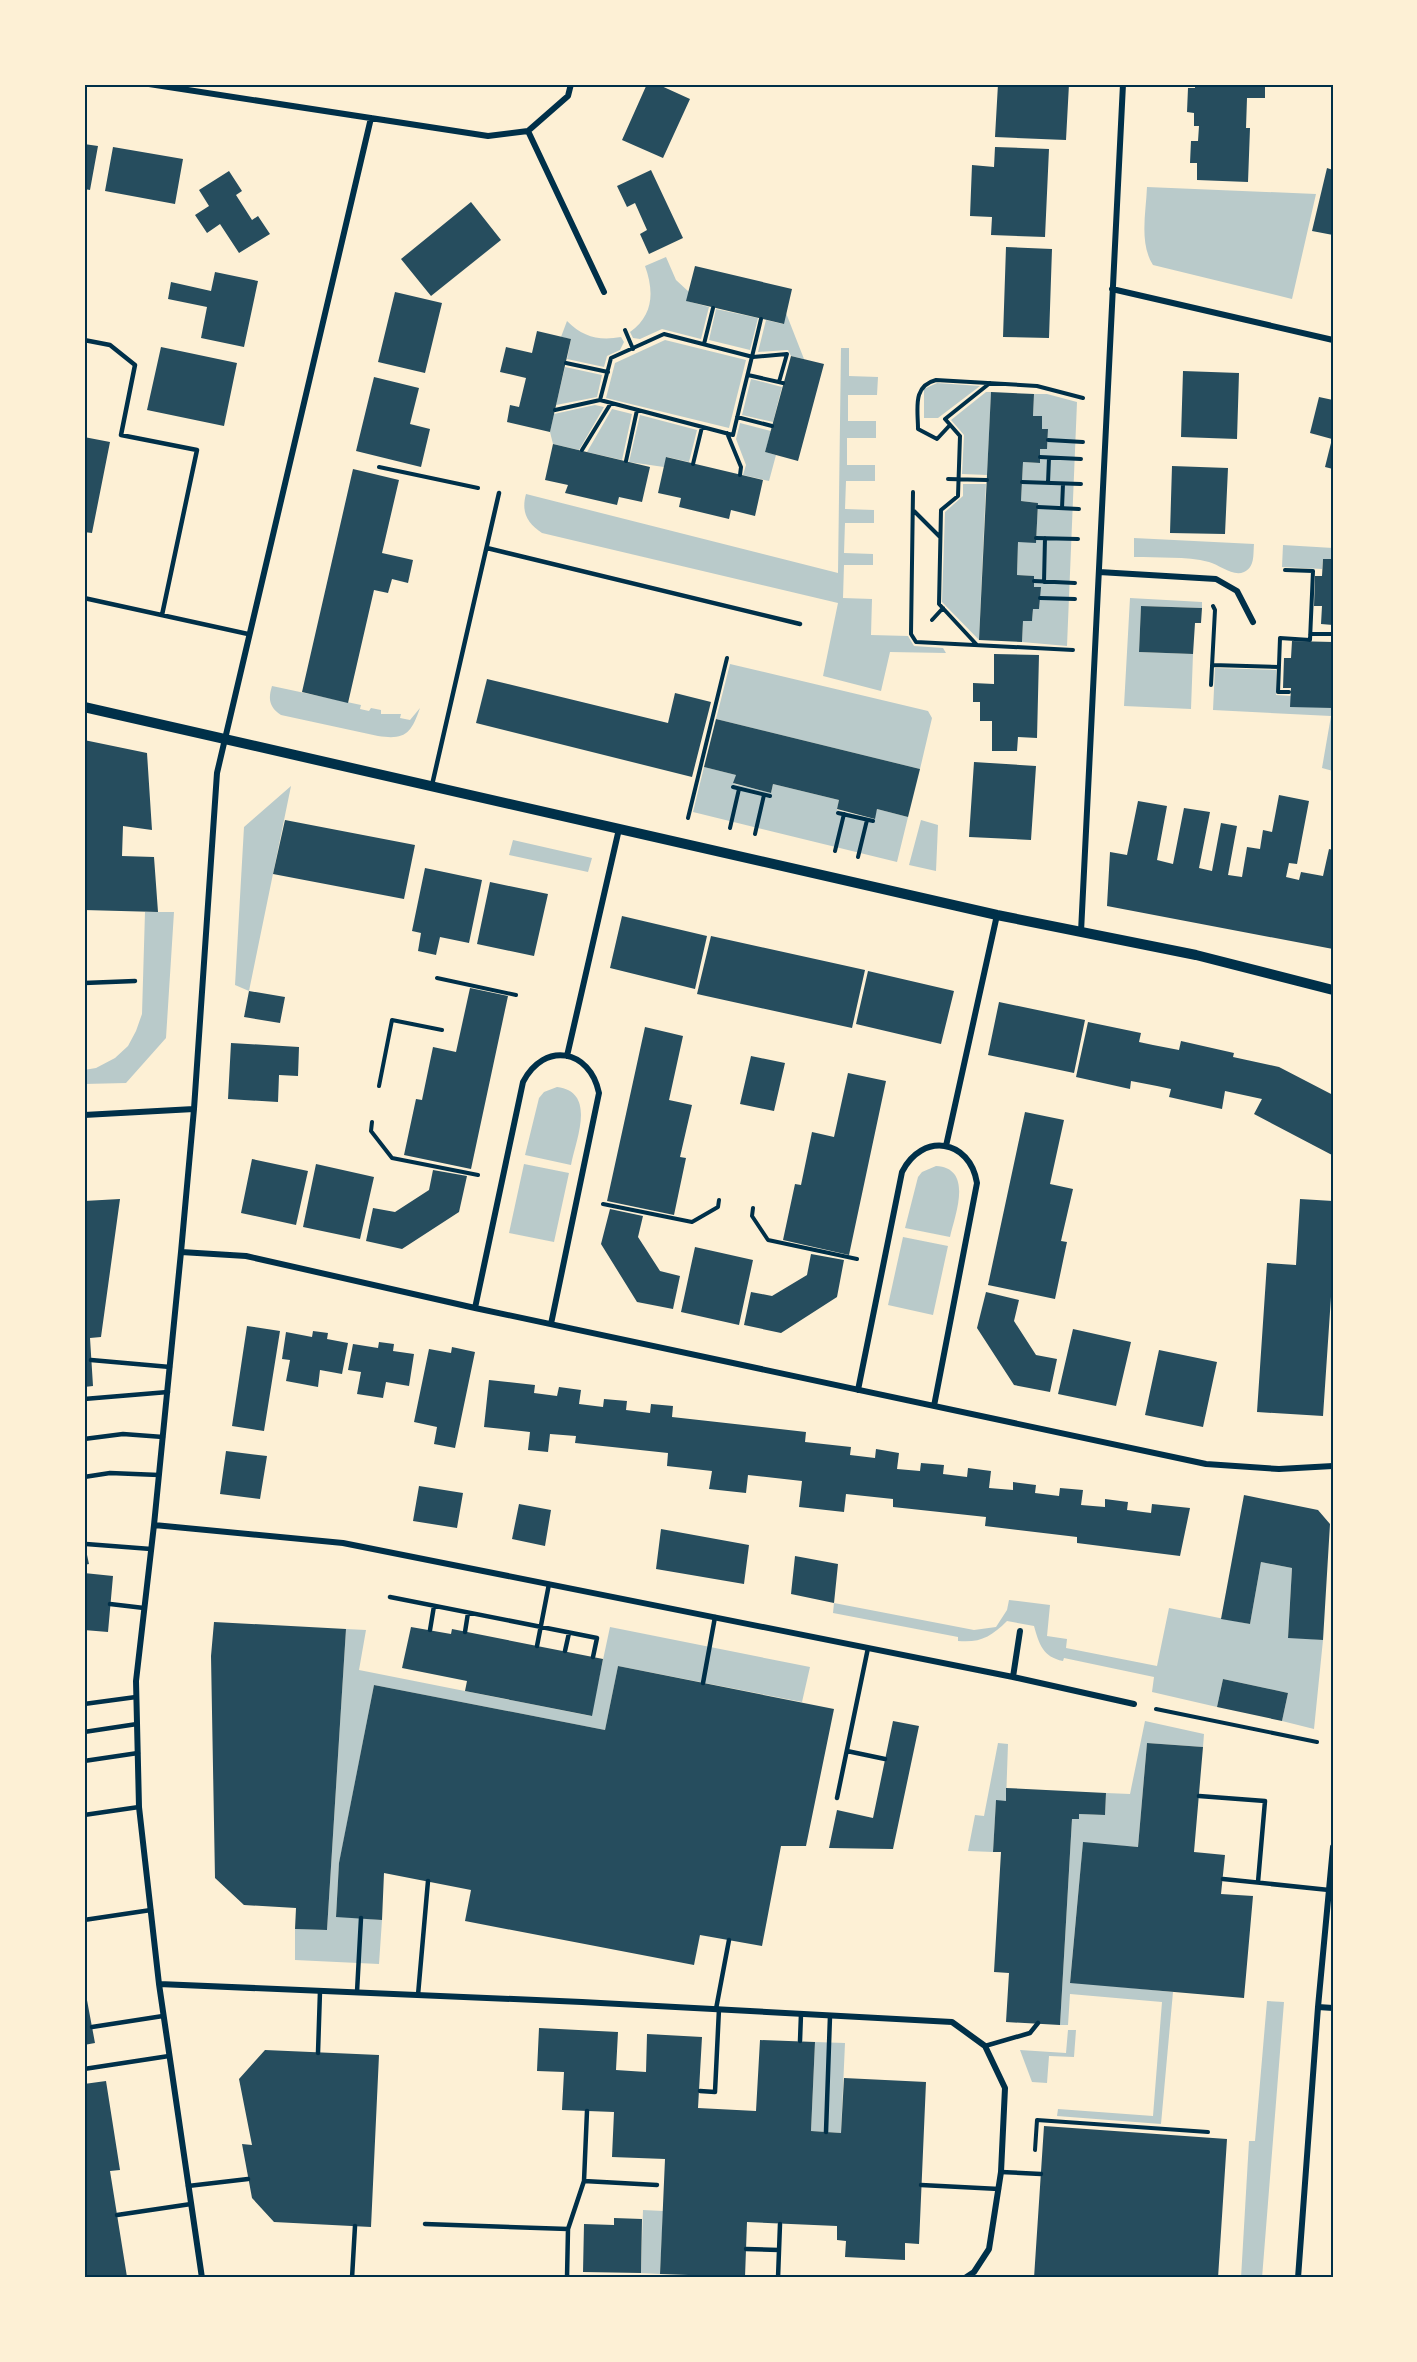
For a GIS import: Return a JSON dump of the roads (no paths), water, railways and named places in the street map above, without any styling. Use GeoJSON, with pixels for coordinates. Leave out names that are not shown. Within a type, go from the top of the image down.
{"type":"FeatureCollection","features":[{"type":"Feature","properties":{"kind":"street"},"geometry":{"type":"LineString","coordinates":[[149,84],[488,136],[528,131],[568,96],[571,84]]}},
{"type":"Feature","properties":{"kind":"street"},"geometry":{"type":"LineString","coordinates":[[1081,932],[1123,84]]}},
{"type":"Feature","properties":{"kind":"street"},"geometry":{"type":"LineString","coordinates":[[201,2278],[163,2016],[139,1807],[136,1681],[152,1549],[182,1252],[217,772],[371,118]]}},
{"type":"Feature","properties":{"kind":"street"},"geometry":{"type":"LineString","coordinates":[[528,131],[604,292]]}},
{"type":"Feature","properties":{"kind":"street"},"geometry":{"type":"LineString","coordinates":[[1112,289],[1333,340]]}},
{"type":"Feature","properties":{"kind":"street"},"geometry":{"type":"LineString","coordinates":[[1099,572],[1216,579],[1237,591],[1253,622]]}},
{"type":"Feature","properties":{"kind":"street"},"geometry":{"type":"LineString","coordinates":[[84,707],[997,915],[1196,955],[1333,990]]}},
{"type":"Feature","properties":{"kind":"street"},"geometry":{"type":"LineString","coordinates":[[567,1056],[619,829]]}},
{"type":"Feature","properties":{"kind":"street"},"geometry":{"type":"LineString","coordinates":[[946,1146],[997,915]]}},
{"type":"Feature","properties":{"kind":"street"},"geometry":{"type":"LineString","coordinates":[[475,1308],[523,1082],[536,1064],[547,1058],[567,1056],[575,1058],[591,1070],[598,1093],[551,1324]]}},
{"type":"Feature","properties":{"kind":"street"},"geometry":{"type":"LineString","coordinates":[[84,1115],[194,1109]]}},
{"type":"Feature","properties":{"kind":"street"},"geometry":{"type":"LineString","coordinates":[[858,1390],[902,1172],[907,1162],[920,1151],[926,1148],[946,1146],[961,1152],[970,1161],[976,1171],[977,1183],[934,1406]]}},
{"type":"Feature","properties":{"kind":"street"},"geometry":{"type":"LineString","coordinates":[[182,1252],[246,1256],[475,1308],[1206,1464],[1279,1469],[1333,1466]]}},
{"type":"Feature","properties":{"kind":"street"},"geometry":{"type":"LineString","coordinates":[[154,1525],[343,1543],[1012,1677],[1134,1704]]}},
{"type":"Feature","properties":{"kind":"street"},"geometry":{"type":"LineString","coordinates":[[1012,1677],[1020,1631]]}},
{"type":"Feature","properties":{"kind":"street"},"geometry":{"type":"LineString","coordinates":[[1298,2278],[1318,2007],[1333,1847]]}},
{"type":"Feature","properties":{"kind":"street"},"geometry":{"type":"LineString","coordinates":[[159,1984],[952,2022],[985,2046],[1005,2088],[1001,2172],[989,2249],[976,2275],[965,2278]]}},
{"type":"Feature","properties":{"kind":"street"},"geometry":{"type":"LineString","coordinates":[[1318,2007],[1333,2008]]}},
{"type":"Feature","properties":{"kind":"lane"},"geometry":{"type":"LineString","coordinates":[[84,340],[110,345],[135,364],[122,435],[197,450],[162,615]]}},
{"type":"Feature","properties":{"kind":"lane"},"geometry":{"type":"LineString","coordinates":[[432,785],[499,493]]}},
{"type":"Feature","properties":{"kind":"lane"},"geometry":{"type":"LineString","coordinates":[[487,548],[800,624]]}},
{"type":"Feature","properties":{"kind":"lane"},"geometry":{"type":"LineString","coordinates":[[84,598],[248,634]]}},
{"type":"Feature","properties":{"kind":"lane"},"geometry":{"type":"LineString","coordinates":[[84,983],[135,981]]}},
{"type":"Feature","properties":{"kind":"lane"},"geometry":{"type":"LineString","coordinates":[[92,1360],[170,1367]]}},
{"type":"Feature","properties":{"kind":"lane"},"geometry":{"type":"LineString","coordinates":[[84,1399],[168,1392]]}},
{"type":"Feature","properties":{"kind":"lane"},"geometry":{"type":"LineString","coordinates":[[84,1439],[123,1434],[163,1437]]}},
{"type":"Feature","properties":{"kind":"lane"},"geometry":{"type":"LineString","coordinates":[[84,1477],[110,1473],[159,1475]]}},
{"type":"Feature","properties":{"kind":"lane"},"geometry":{"type":"LineString","coordinates":[[86,1544],[152,1549]]}},
{"type":"Feature","properties":{"kind":"lane"},"geometry":{"type":"LineString","coordinates":[[537,1646],[549,1584]]}},
{"type":"Feature","properties":{"kind":"lane"},"geometry":{"type":"LineString","coordinates":[[390,1597],[597,1638],[593,1657]]}},
{"type":"Feature","properties":{"kind":"lane"},"geometry":{"type":"LineString","coordinates":[[110,1604],[144,1608]]}},
{"type":"Feature","properties":{"kind":"lane"},"geometry":{"type":"LineString","coordinates":[[430,1630],[434,1606]]}},
{"type":"Feature","properties":{"kind":"lane"},"geometry":{"type":"LineString","coordinates":[[465,1632],[468,1613]]}},
{"type":"Feature","properties":{"kind":"lane"},"geometry":{"type":"LineString","coordinates":[[703,1683],[715,1617]]}},
{"type":"Feature","properties":{"kind":"lane"},"geometry":{"type":"LineString","coordinates":[[565,1651],[569,1633]]}},
{"type":"Feature","properties":{"kind":"lane"},"geometry":{"type":"LineString","coordinates":[[837,1798],[868,1648]]}},
{"type":"Feature","properties":{"kind":"lane"},"geometry":{"type":"LineString","coordinates":[[84,1704],[136,1697]]}},
{"type":"Feature","properties":{"kind":"lane"},"geometry":{"type":"LineString","coordinates":[[84,1731],[137,1724]]}},
{"type":"Feature","properties":{"kind":"lane"},"geometry":{"type":"LineString","coordinates":[[847,1751],[885,1759]]}},
{"type":"Feature","properties":{"kind":"lane"},"geometry":{"type":"LineString","coordinates":[[84,1761],[138,1753]]}},
{"type":"Feature","properties":{"kind":"lane"},"geometry":{"type":"LineString","coordinates":[[1199,1796],[1265,1801],[1258,1882]]}},
{"type":"Feature","properties":{"kind":"lane"},"geometry":{"type":"LineString","coordinates":[[84,1815],[139,1807]]}},
{"type":"Feature","properties":{"kind":"lane"},"geometry":{"type":"LineString","coordinates":[[1223,1879],[1329,1890]]}},
{"type":"Feature","properties":{"kind":"lane"},"geometry":{"type":"LineString","coordinates":[[418,1995],[428,1881]]}},
{"type":"Feature","properties":{"kind":"lane"},"geometry":{"type":"LineString","coordinates":[[84,1920],[151,1910]]}},
{"type":"Feature","properties":{"kind":"lane"},"geometry":{"type":"LineString","coordinates":[[357,1992],[361,1918]]}},
{"type":"Feature","properties":{"kind":"lane"},"geometry":{"type":"LineString","coordinates":[[700,2091],[715,2092],[718,2009],[729,1940]]}},
{"type":"Feature","properties":{"kind":"lane"},"geometry":{"type":"LineString","coordinates":[[318,2053],[320,1991]]}},
{"type":"Feature","properties":{"kind":"lane"},"geometry":{"type":"LineString","coordinates":[[800,2041],[801,2014]]}},
{"type":"Feature","properties":{"kind":"lane"},"geometry":{"type":"LineString","coordinates":[[92,2027],[163,2016]]}},
{"type":"Feature","properties":{"kind":"lane"},"geometry":{"type":"LineString","coordinates":[[826,2132],[830,2016]]}},
{"type":"Feature","properties":{"kind":"lane"},"geometry":{"type":"LineString","coordinates":[[985,2046],[1030,2033],[1038,2024]]}},
{"type":"Feature","properties":{"kind":"lane"},"geometry":{"type":"LineString","coordinates":[[84,2069],[169,2056]]}},
{"type":"Feature","properties":{"kind":"lane"},"geometry":{"type":"LineString","coordinates":[[567,2278],[568,2229],[584,2181],[587,2111]]}},
{"type":"Feature","properties":{"kind":"lane"},"geometry":{"type":"LineString","coordinates":[[1001,2172],[1041,2174]]}},
{"type":"Feature","properties":{"kind":"lane"},"geometry":{"type":"LineString","coordinates":[[188,2186],[248,2180]]}},
{"type":"Feature","properties":{"kind":"lane"},"geometry":{"type":"LineString","coordinates":[[584,2181],[657,2185]]}},
{"type":"Feature","properties":{"kind":"lane"},"geometry":{"type":"LineString","coordinates":[[921,2185],[999,2189]]}},
{"type":"Feature","properties":{"kind":"lane"},"geometry":{"type":"LineString","coordinates":[[117,2215],[191,2204]]}},
{"type":"Feature","properties":{"kind":"lane"},"geometry":{"type":"LineString","coordinates":[[425,2224],[568,2229]]}},
{"type":"Feature","properties":{"kind":"lane"},"geometry":{"type":"LineString","coordinates":[[778,2278],[780,2224]]}},
{"type":"Feature","properties":{"kind":"lane"},"geometry":{"type":"LineString","coordinates":[[352,2278],[355,2226]]}},
{"type":"Feature","properties":{"kind":"lane"},"geometry":{"type":"LineString","coordinates":[[746,2249],[779,2250]]}}]}
